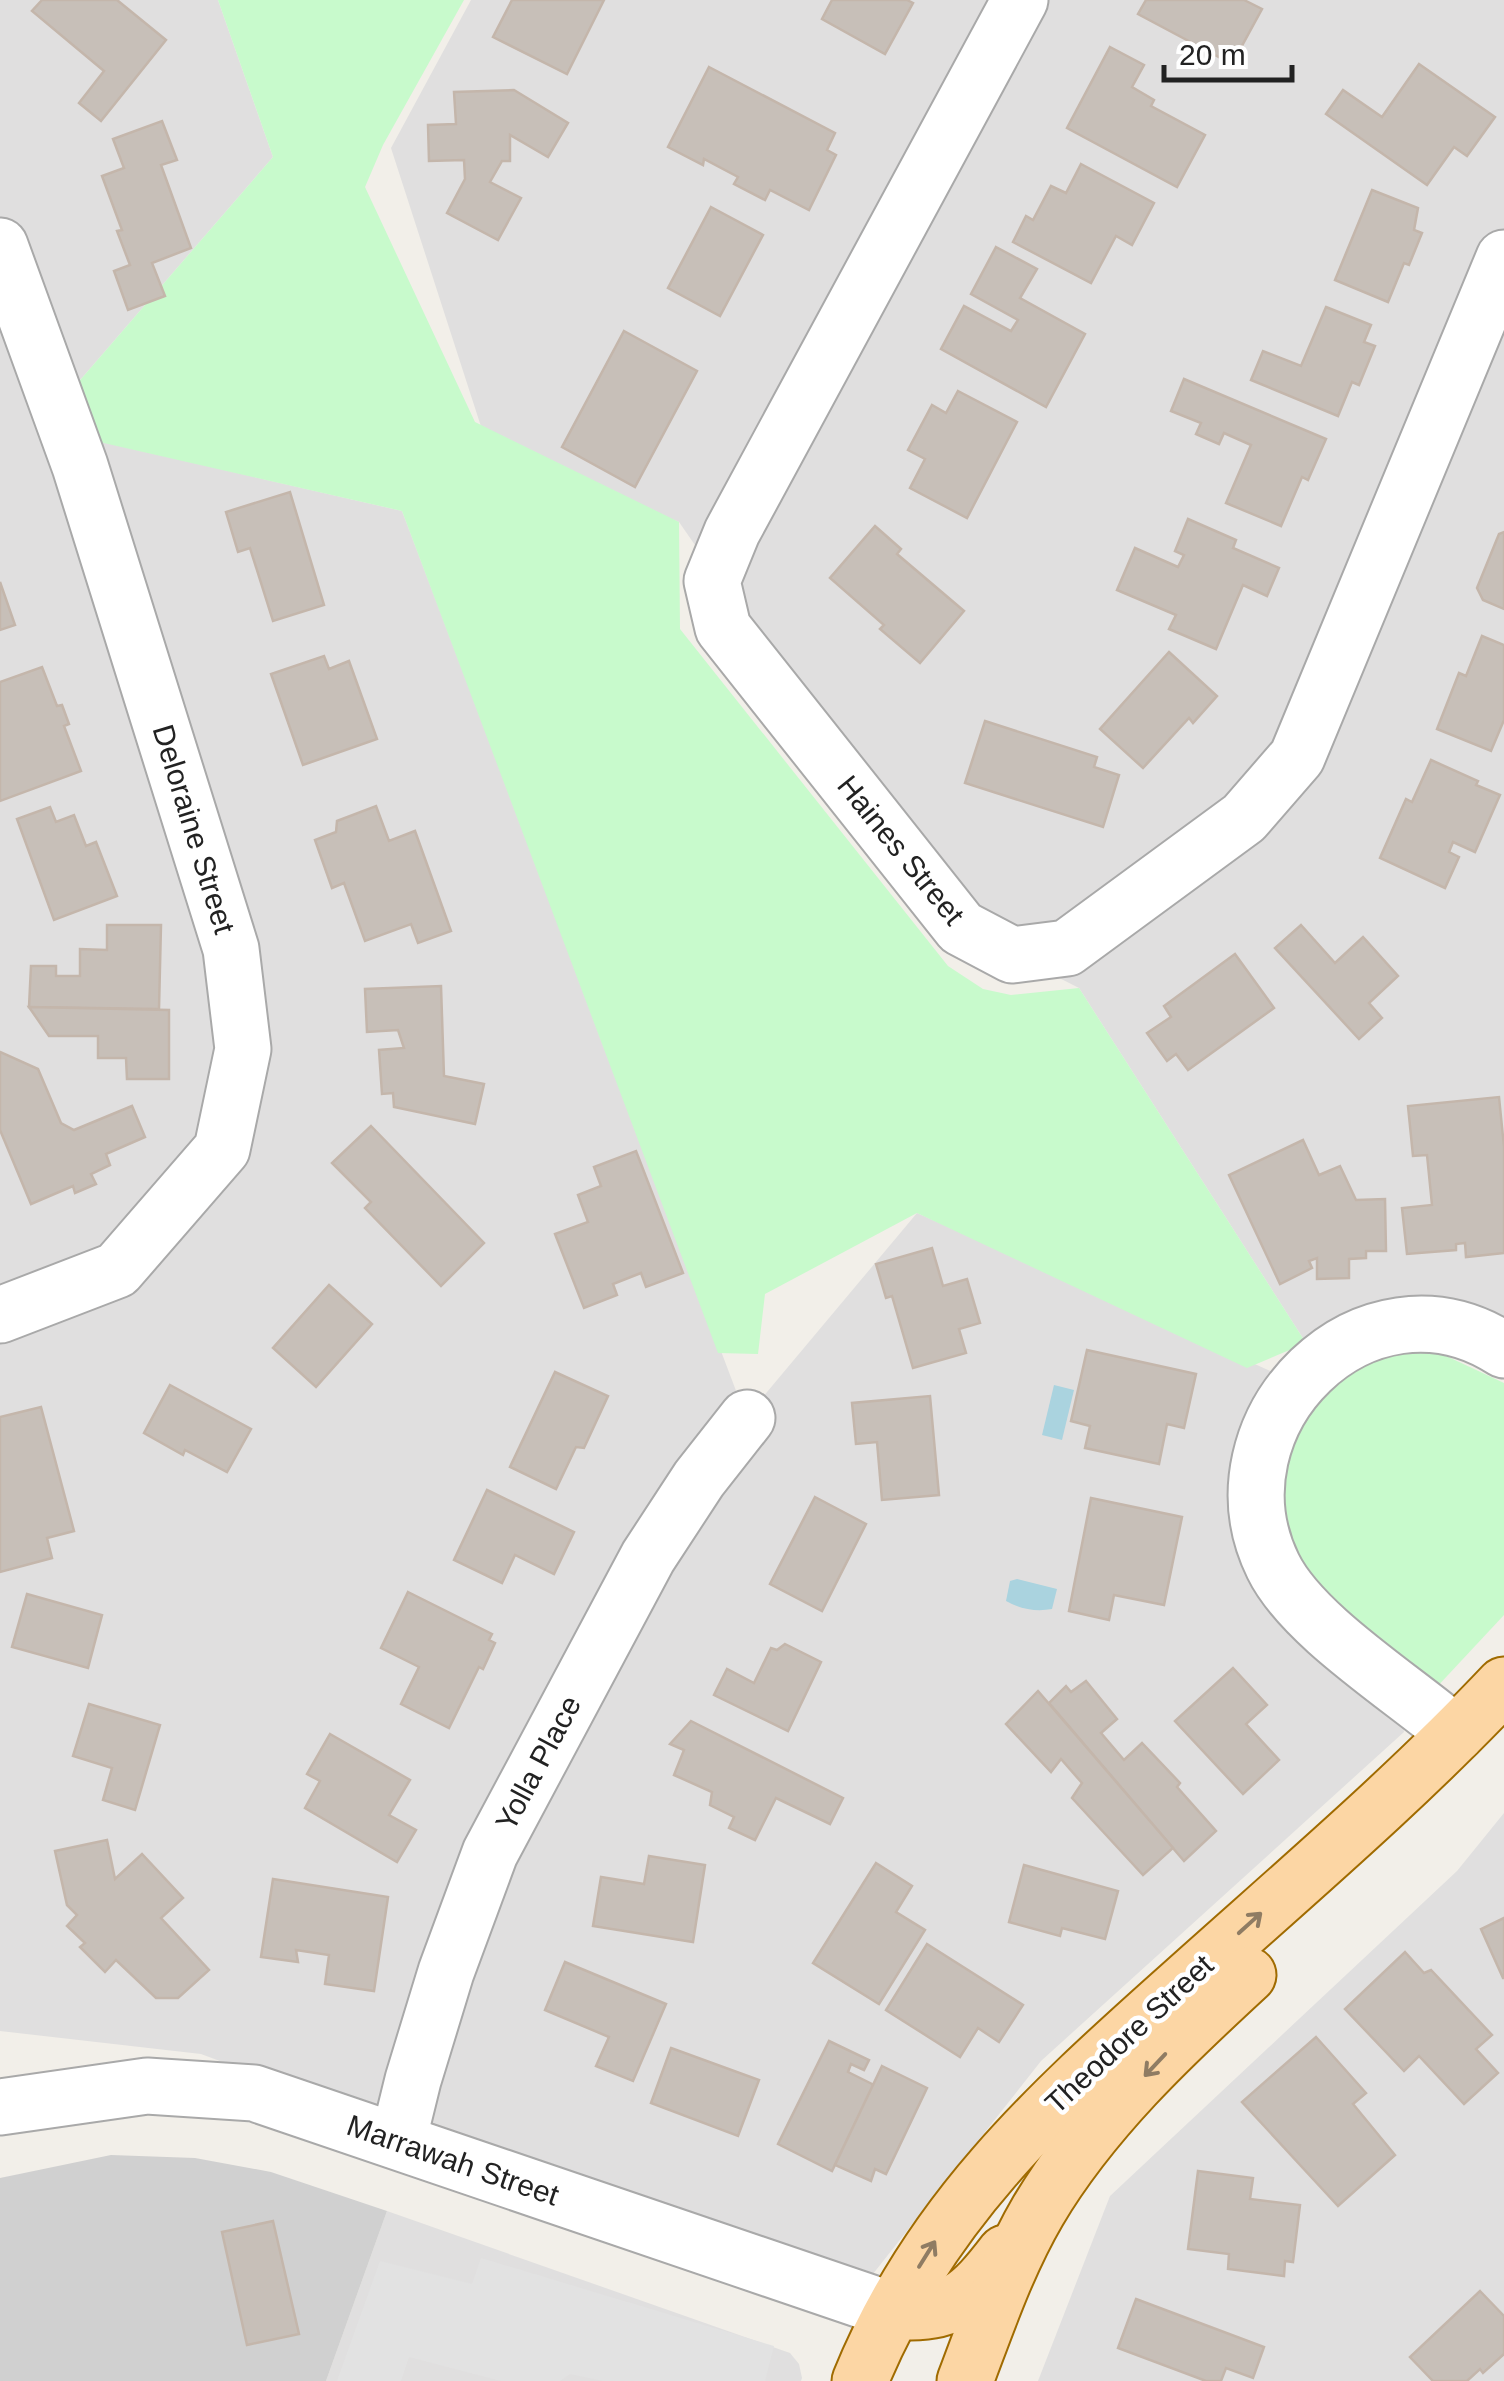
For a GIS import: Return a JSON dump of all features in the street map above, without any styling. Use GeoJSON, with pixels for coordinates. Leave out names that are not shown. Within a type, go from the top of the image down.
{"type":"FeatureCollection","features":[{"type":"Feature","properties":{"kind":"main road","name":"Theodore Street"},"geometry":{"type":"LineString","coordinates":[[860,2381],[922,2259],[978,2183],[1035,2121],[1191,2001],[1481,1744],[1504,1684]]}},
{"type":"Feature","properties":{"kind":"main road","name":"Theodore Street"},"geometry":{"type":"LineString","coordinates":[[970,2369],[1008,2272],[1038,2211],[1073,2160],[1149,2070],[1191,2001]]}},
{"type":"Feature","properties":{"kind":"main road"},"geometry":{"type":"LineString","coordinates":[[978,2183],[1041,2150],[1073,2160]]}},
{"type":"Feature","properties":{"kind":"main road"},"geometry":{"type":"LineString","coordinates":[[894,2311],[939,2310],[966,2297],[982,2283],[1038,2211]]}},
{"type":"Feature","properties":{"kind":"main road"},"geometry":{"type":"LineString","coordinates":[[894,2311],[970,2369]]}},
{"type":"Feature","properties":{"kind":"street","name":"Haines Street"},"geometry":{"type":"LineString","coordinates":[[1020,0],[732,532],[712,581],[723,628],[961,928],[1012,955],[1068,948],[1244,818],[1297,758],[1504,258]]}},
{"type":"Feature","properties":{"kind":"street","name":"Deloraine Street"},"geometry":{"type":"LineString","coordinates":[[0,246],[80,466],[232,949],[244,1049],[222,1149],[117,1270],[0,1315]]}},
{"type":"Feature","properties":{"kind":"street"},"geometry":{"type":"LineString","coordinates":[[1481,1744],[1296,1600],[1274,1569],[1266,1548],[1257,1503],[1258,1478],[1265,1437],[1284,1400],[1307,1370],[1335,1349],[1382,1330],[1423,1324],[1460,1329],[1504,1350]]}},
{"type":"Feature","properties":{"kind":"street","name":"Yolla Place"},"geometry":{"type":"LineString","coordinates":[[398,2141],[446,1972],[490,1853],[648,1557],[699,1479],[747,1418]]}},
{"type":"Feature","properties":{"kind":"street","name":"Marrawah Street"},"geometry":{"type":"LineString","coordinates":[[4,2090],[147,2086],[254,2093],[894,2311]]}},
{"type":"Feature","properties":{"kind":"shaded area"},"geometry":{"type":"Polygon","coordinates":[[[0,0],[218,0],[273,157],[75,386],[94,440],[402,511],[746,1417],[917,1213],[1275,1373],[1401,1713],[1404,1732],[1041,2061],[854,2298],[201,2054],[0,2031],[0,0]]]}},
{"type":"Feature","properties":{"kind":"shaded area"},"geometry":{"type":"Polygon","coordinates":[[[471,0],[1504,0],[1504,1327],[1306,1343],[1079,988],[961,928],[679,522],[486,442],[391,148],[471,0]]]}},
{"type":"Feature","properties":{"kind":"shaded area"},"geometry":{"type":"Polygon","coordinates":[[[1504,1813],[1504,2381],[1038,2381],[1110,2196],[1457,1871],[1504,1813]]]}},
{"type":"Feature","properties":{"kind":"shaded area"},"geometry":{"type":"Polygon","coordinates":[[[111,2155],[195,2158],[271,2172],[387,2211],[326,2381],[0,2381],[0,2178],[111,2155]]]}},
{"type":"Feature","properties":{"kind":"shaded area"},"geometry":{"type":"Polygon","coordinates":[[[387,2211],[790,2353],[799,2364],[801,2381],[326,2381],[387,2211]]]}},
{"type":"Feature","properties":{"kind":"shaded area"},"geometry":{"type":"Polygon","coordinates":[[[481,2258],[774,2346],[765,2381],[603,2381],[570,2374],[560,2381],[501,2381],[409,2357],[401,2381],[337,2381],[380,2261],[472,2284],[481,2258]]]}},
{"type":"Feature","properties":{"kind":"green space"},"geometry":{"type":"Polygon","coordinates":[[[218,0],[464,0],[383,145],[365,187],[475,422],[679,522],[680,629],[948,966],[983,989],[1011,995],[1079,988],[1306,1343],[1247,1368],[917,1213],[765,1294],[758,1354],[718,1353],[402,511],[95,441],[75,386],[273,157],[218,0]]]}},
{"type":"Feature","properties":{"kind":"green space"},"geometry":{"type":"Polygon","coordinates":[[[1384,1350],[1442,1354],[1504,1383],[1504,1615],[1434,1690],[1337,1606],[1301,1568],[1281,1497],[1291,1424],[1341,1371],[1384,1350]]]}},
{"type":"Feature","properties":{"kind":"water"},"geometry":{"type":"Polygon","coordinates":[[[1054,1385],[1074,1390],[1062,1440],[1042,1435],[1054,1385]]]}},
{"type":"Feature","properties":{"kind":"water"},"geometry":{"type":"Polygon","coordinates":[[[1017,1579],[1057,1589],[1052,1609],[1028,1609],[1006,1601],[1010,1581],[1017,1579]]]}},
{"type":"Feature","properties":{"kind":"building"},"geometry":{"type":"Polygon","coordinates":[[[42,0],[117,0],[166,40],[101,121],[79,103],[104,71],[32,11],[42,0]]]}},
{"type":"Feature","properties":{"kind":"building"},"geometry":{"type":"Polygon","coordinates":[[[512,0],[604,0],[567,74],[493,37],[512,0]]]}},
{"type":"Feature","properties":{"kind":"building"},"geometry":{"type":"Polygon","coordinates":[[[832,0],[913,3],[885,54],[822,19],[832,0]]]}},
{"type":"Feature","properties":{"kind":"building"},"geometry":{"type":"Polygon","coordinates":[[[1146,0],[1244,0],[1262,9],[1232,64],[1138,14],[1146,0]]]}},
{"type":"Feature","properties":{"kind":"building"},"geometry":{"type":"Polygon","coordinates":[[[1110,47],[1144,65],[1132,87],[1154,100],[1151,106],[1205,135],[1177,187],[1067,128],[1110,47]]]}},
{"type":"Feature","properties":{"kind":"building"},"geometry":{"type":"Polygon","coordinates":[[[1419,64],[1495,117],[1467,156],[1454,147],[1427,185],[1326,114],[1343,90],[1382,117],[1419,64]]]}},
{"type":"Feature","properties":{"kind":"building"},"geometry":{"type":"Polygon","coordinates":[[[709,67],[835,133],[827,150],[836,155],[809,210],[770,190],[765,200],[734,184],[738,177],[704,159],[703,165],[668,147],[709,67]]]}},
{"type":"Feature","properties":{"kind":"building"},"geometry":{"type":"Polygon","coordinates":[[[514,90],[568,123],[548,157],[510,135],[510,161],[502,161],[490,182],[521,198],[498,240],[447,213],[465,179],[464,160],[429,161],[428,125],[456,124],[454,92],[514,90]]]}},
{"type":"Feature","properties":{"kind":"building"},"geometry":{"type":"Polygon","coordinates":[[[162,121],[177,160],[161,165],[191,248],[152,263],[165,296],[128,310],[114,271],[130,265],[102,176],[124,168],[113,139],[162,121]]]}},
{"type":"Feature","properties":{"kind":"building"},"geometry":{"type":"Polygon","coordinates":[[[1081,164],[1154,203],[1132,245],[1116,236],[1091,283],[1013,242],[1026,216],[1033,220],[1051,186],[1066,193],[1081,164]]]}},
{"type":"Feature","properties":{"kind":"building"},"geometry":{"type":"Polygon","coordinates":[[[1372,190],[1418,208],[1414,230],[1422,233],[1388,302],[1335,280],[1372,190]]]}},
{"type":"Feature","properties":{"kind":"building"},"geometry":{"type":"Polygon","coordinates":[[[711,207],[763,235],[720,316],[668,288],[711,207]]]}},
{"type":"Feature","properties":{"kind":"building"},"geometry":{"type":"Polygon","coordinates":[[[996,247],[1037,269],[1020,298],[1085,334],[1046,407],[941,349],[964,306],[1011,331],[1018,320],[971,294],[996,247]]]}},
{"type":"Feature","properties":{"kind":"building"},"geometry":{"type":"Polygon","coordinates":[[[1326,307],[1371,325],[1364,342],[1375,346],[1359,385],[1352,382],[1338,416],[1251,380],[1263,351],[1301,366],[1326,307]]]}},
{"type":"Feature","properties":{"kind":"building"},"geometry":{"type":"Polygon","coordinates":[[[624,331],[697,371],[635,487],[562,447],[624,331]]]}},
{"type":"Feature","properties":{"kind":"building"},"geometry":{"type":"Polygon","coordinates":[[[1184,379],[1326,439],[1308,480],[1302,477],[1281,526],[1226,503],[1251,445],[1224,433],[1219,444],[1196,434],[1201,423],[1171,411],[1184,379]]]}},
{"type":"Feature","properties":{"kind":"building"},"geometry":{"type":"Polygon","coordinates":[[[958,391],[1017,422],[967,518],[910,488],[925,459],[908,450],[932,405],[946,413],[958,391]]]}},
{"type":"Feature","properties":{"kind":"building"},"geometry":{"type":"Polygon","coordinates":[[[290,492],[324,605],[273,621],[250,548],[238,552],[226,512],[290,492]]]}},
{"type":"Feature","properties":{"kind":"building"},"geometry":{"type":"Polygon","coordinates":[[[1188,519],[1236,540],[1233,548],[1279,568],[1267,596],[1243,585],[1216,649],[1169,629],[1176,615],[1117,590],[1135,548],[1178,567],[1184,555],[1175,551],[1188,519]]]}},
{"type":"Feature","properties":{"kind":"building"},"geometry":{"type":"Polygon","coordinates":[[[875,526],[901,549],[897,554],[964,611],[920,663],[830,578],[875,526]]]}},
{"type":"Feature","properties":{"kind":"building"},"geometry":{"type":"Polygon","coordinates":[[[1504,532],[1504,609],[1483,600],[1477,588],[1499,534],[1504,532]]]}},
{"type":"Feature","properties":{"kind":"building"},"geometry":{"type":"Polygon","coordinates":[[[0,582],[15,625],[0,630],[0,582]]]}},
{"type":"Feature","properties":{"kind":"building"},"geometry":{"type":"Polygon","coordinates":[[[1482,636],[1504,645],[1504,720],[1491,751],[1437,729],[1459,673],[1466,676],[1482,636]]]}},
{"type":"Feature","properties":{"kind":"building"},"geometry":{"type":"Polygon","coordinates":[[[1169,652],[1217,696],[1193,723],[1189,718],[1143,768],[1100,729],[1169,652]]]}},
{"type":"Feature","properties":{"kind":"building"},"geometry":{"type":"Polygon","coordinates":[[[324,656],[329,669],[349,661],[377,739],[303,765],[271,674],[324,656]]]}},
{"type":"Feature","properties":{"kind":"building"},"geometry":{"type":"Polygon","coordinates":[[[42,667],[57,706],[62,705],[69,724],[64,726],[81,771],[0,801],[0,682],[42,667]]]}},
{"type":"Feature","properties":{"kind":"building"},"geometry":{"type":"Polygon","coordinates":[[[985,721],[1097,757],[1094,767],[1119,775],[1103,827],[965,783],[985,721]]]}},
{"type":"Feature","properties":{"kind":"building"},"geometry":{"type":"Polygon","coordinates":[[[1431,760],[1500,795],[1475,852],[1453,842],[1449,852],[1459,857],[1445,888],[1380,858],[1406,799],[1412,802],[1431,760]]]}},
{"type":"Feature","properties":{"kind":"building"},"geometry":{"type":"Polygon","coordinates":[[[376,806],[389,841],[415,831],[451,931],[418,943],[411,924],[365,941],[344,883],[332,888],[315,840],[336,832],[337,821],[376,806]]]}},
{"type":"Feature","properties":{"kind":"building"},"geometry":{"type":"Polygon","coordinates":[[[50,807],[56,822],[74,815],[86,846],[96,842],[117,896],[54,920],[17,819],[50,807]]]}},
{"type":"Feature","properties":{"kind":"building"},"geometry":{"type":"Polygon","coordinates":[[[107,925],[161,925],[159,1009],[29,1007],[31,966],[56,966],[56,976],[80,976],[80,949],[107,950],[107,925]]]}},
{"type":"Feature","properties":{"kind":"building"},"geometry":{"type":"Polygon","coordinates":[[[1301,925],[1335,963],[1363,937],[1398,976],[1369,1003],[1382,1018],[1359,1039],[1275,948],[1301,925]]]}},
{"type":"Feature","properties":{"kind":"building"},"geometry":{"type":"Polygon","coordinates":[[[1235,954],[1274,1008],[1188,1070],[1176,1054],[1167,1061],[1147,1033],[1171,1017],[1164,1006],[1235,954]]]}},
{"type":"Feature","properties":{"kind":"building"},"geometry":{"type":"Polygon","coordinates":[[[441,986],[444,1076],[484,1084],[475,1124],[394,1107],[393,1093],[382,1094],[379,1050],[404,1048],[398,1030],[367,1032],[365,989],[441,986]]]}},
{"type":"Feature","properties":{"kind":"building"},"geometry":{"type":"Polygon","coordinates":[[[29,1007],[169,1010],[169,1079],[127,1079],[126,1058],[98,1058],[98,1036],[49,1036],[29,1007]]]}},
{"type":"Feature","properties":{"kind":"building"},"geometry":{"type":"Polygon","coordinates":[[[0,1052],[38,1069],[61,1123],[74,1130],[132,1106],[145,1137],[106,1154],[110,1165],[91,1174],[96,1184],[75,1193],[73,1186],[31,1204],[0,1130],[0,1052]]]}},
{"type":"Feature","properties":{"kind":"building"},"geometry":{"type":"Polygon","coordinates":[[[1499,1097],[1504,1147],[1504,1253],[1466,1257],[1465,1243],[1456,1244],[1456,1250],[1407,1254],[1402,1208],[1432,1205],[1427,1155],[1413,1156],[1408,1106],[1499,1097]]]}},
{"type":"Feature","properties":{"kind":"building"},"geometry":{"type":"Polygon","coordinates":[[[371,1126],[484,1243],[441,1286],[365,1208],[371,1202],[332,1163],[371,1126]]]}},
{"type":"Feature","properties":{"kind":"building"},"geometry":{"type":"Polygon","coordinates":[[[1303,1140],[1319,1175],[1340,1166],[1356,1200],[1385,1199],[1386,1251],[1366,1251],[1366,1258],[1349,1259],[1349,1278],[1317,1279],[1317,1258],[1309,1261],[1312,1268],[1280,1284],[1229,1175],[1303,1140]]]}},
{"type":"Feature","properties":{"kind":"building"},"geometry":{"type":"Polygon","coordinates":[[[636,1151],[683,1273],[646,1287],[641,1273],[613,1284],[617,1295],[584,1308],[555,1234],[588,1222],[578,1195],[601,1186],[594,1167],[636,1151]]]}},
{"type":"Feature","properties":{"kind":"building"},"geometry":{"type":"Polygon","coordinates":[[[932,1248],[943,1286],[967,1279],[980,1323],[959,1329],[966,1353],[913,1368],[892,1296],[886,1298],[876,1264],[932,1248]]]}},
{"type":"Feature","properties":{"kind":"building"},"geometry":{"type":"Polygon","coordinates":[[[329,1285],[372,1324],[316,1387],[273,1348],[329,1285]]]}},
{"type":"Feature","properties":{"kind":"building"},"geometry":{"type":"Polygon","coordinates":[[[1087,1350],[1196,1374],[1184,1428],[1167,1424],[1159,1464],[1085,1448],[1090,1426],[1071,1421],[1087,1350]]]}},
{"type":"Feature","properties":{"kind":"building"},"geometry":{"type":"Polygon","coordinates":[[[555,1372],[608,1396],[584,1448],[576,1447],[556,1489],[510,1467],[555,1372]]]}},
{"type":"Feature","properties":{"kind":"building"},"geometry":{"type":"Polygon","coordinates":[[[170,1385],[251,1429],[227,1472],[185,1450],[183,1455],[144,1433],[170,1385]]]}},
{"type":"Feature","properties":{"kind":"building"},"geometry":{"type":"Polygon","coordinates":[[[930,1396],[939,1495],[882,1500],[877,1442],[856,1444],[852,1403],[930,1396]]]}},
{"type":"Feature","properties":{"kind":"building"},"geometry":{"type":"Polygon","coordinates":[[[41,1407],[74,1531],[47,1538],[52,1558],[0,1572],[0,1417],[41,1407]]]}},
{"type":"Feature","properties":{"kind":"building"},"geometry":{"type":"Polygon","coordinates":[[[487,1490],[574,1532],[554,1574],[515,1555],[502,1583],[454,1560],[487,1490]]]}},
{"type":"Feature","properties":{"kind":"building"},"geometry":{"type":"Polygon","coordinates":[[[815,1497],[866,1524],[822,1611],[770,1584],[815,1497]]]}},
{"type":"Feature","properties":{"kind":"building"},"geometry":{"type":"Polygon","coordinates":[[[1091,1498],[1182,1517],[1164,1605],[1114,1595],[1109,1620],[1069,1611],[1091,1498]]]}},
{"type":"Feature","properties":{"kind":"building"},"geometry":{"type":"Polygon","coordinates":[[[408,1592],[492,1634],[489,1640],[495,1643],[449,1728],[401,1704],[419,1667],[381,1648],[408,1592]]]}},
{"type":"Feature","properties":{"kind":"building"},"geometry":{"type":"Polygon","coordinates":[[[27,1594],[102,1615],[88,1668],[12,1647],[27,1594]]]}},
{"type":"Feature","properties":{"kind":"building"},"geometry":{"type":"Polygon","coordinates":[[[785,1644],[821,1662],[788,1731],[714,1695],[727,1669],[754,1683],[771,1648],[777,1650],[785,1644]]]}},
{"type":"Feature","properties":{"kind":"building"},"geometry":{"type":"Polygon","coordinates":[[[1233,1668],[1267,1705],[1246,1724],[1279,1760],[1243,1794],[1175,1721],[1233,1668]]]}},
{"type":"Feature","properties":{"kind":"building"},"geometry":{"type":"Polygon","coordinates":[[[1086,1681],[1117,1719],[1101,1733],[1124,1760],[1142,1743],[1180,1783],[1177,1787],[1216,1831],[1184,1861],[1049,1703],[1066,1686],[1071,1692],[1086,1681]]]}},
{"type":"Feature","properties":{"kind":"building"},"geometry":{"type":"Polygon","coordinates":[[[1038,1691],[1173,1848],[1143,1875],[1072,1798],[1082,1783],[1061,1759],[1051,1772],[1006,1724],[1038,1691]]]}},
{"type":"Feature","properties":{"kind":"building"},"geometry":{"type":"Polygon","coordinates":[[[89,1704],[160,1725],[135,1810],[103,1800],[112,1768],[73,1756],[89,1704]]]}},
{"type":"Feature","properties":{"kind":"building"},"geometry":{"type":"Polygon","coordinates":[[[691,1721],[843,1798],[830,1824],[776,1798],[755,1840],[729,1828],[734,1817],[710,1805],[712,1792],[674,1775],[684,1750],[670,1744],[691,1721]]]}},
{"type":"Feature","properties":{"kind":"building"},"geometry":{"type":"Polygon","coordinates":[[[330,1734],[410,1780],[389,1815],[416,1830],[397,1862],[305,1808],[320,1781],[307,1774],[330,1734]]]}},
{"type":"Feature","properties":{"kind":"building"},"geometry":{"type":"Polygon","coordinates":[[[107,1840],[115,1879],[142,1854],[183,1898],[161,1918],[209,1970],[178,1998],[156,1998],[116,1960],[105,1972],[80,1947],[85,1943],[67,1926],[77,1915],[67,1905],[55,1851],[107,1840]]]}},
{"type":"Feature","properties":{"kind":"building"},"geometry":{"type":"Polygon","coordinates":[[[649,1856],[705,1865],[693,1942],[593,1926],[601,1877],[644,1884],[649,1856]]]}},
{"type":"Feature","properties":{"kind":"building"},"geometry":{"type":"Polygon","coordinates":[[[876,1863],[912,1886],[896,1912],[925,1930],[879,2004],[813,1963],[876,1863]]]}},
{"type":"Feature","properties":{"kind":"building"},"geometry":{"type":"Polygon","coordinates":[[[1024,1865],[1118,1891],[1105,1939],[1062,1928],[1060,1936],[1009,1922],[1024,1865]]]}},
{"type":"Feature","properties":{"kind":"building"},"geometry":{"type":"Polygon","coordinates":[[[273,1879],[388,1897],[374,1991],[325,1984],[329,1955],[296,1950],[298,1962],[261,1957],[273,1879]]]}},
{"type":"Feature","properties":{"kind":"building"},"geometry":{"type":"Polygon","coordinates":[[[1504,1918],[1504,1978],[1503,1978],[1481,1929],[1504,1918]]]}},
{"type":"Feature","properties":{"kind":"building"},"geometry":{"type":"Polygon","coordinates":[[[927,1944],[1023,2005],[999,2042],[978,2028],[960,2057],[886,2010],[927,1944]]]}},
{"type":"Feature","properties":{"kind":"building"},"geometry":{"type":"Polygon","coordinates":[[[1405,1952],[1424,1973],[1431,1970],[1492,2035],[1476,2049],[1498,2073],[1464,2104],[1419,2056],[1404,2071],[1345,2009],[1405,1952]]]}},
{"type":"Feature","properties":{"kind":"building"},"geometry":{"type":"Polygon","coordinates":[[[565,1962],[666,2004],[633,2081],[596,2066],[609,2037],[545,2010],[565,1962]]]}},
{"type":"Feature","properties":{"kind":"building"},"geometry":{"type":"Polygon","coordinates":[[[1316,2037],[1366,2093],[1353,2104],[1395,2155],[1338,2206],[1242,2102],[1316,2037]]]}},
{"type":"Feature","properties":{"kind":"building"},"geometry":{"type":"Polygon","coordinates":[[[829,2041],[869,2060],[864,2070],[851,2064],[848,2072],[874,2085],[832,2171],[778,2144],[829,2041]]]}},
{"type":"Feature","properties":{"kind":"building"},"geometry":{"type":"Polygon","coordinates":[[[671,2048],[759,2080],[738,2136],[651,2103],[671,2048]]]}},
{"type":"Feature","properties":{"kind":"building"},"geometry":{"type":"Polygon","coordinates":[[[882,2066],[927,2088],[886,2174],[875,2169],[871,2181],[835,2165],[882,2066]]]}},
{"type":"Feature","properties":{"kind":"building"},"geometry":{"type":"Polygon","coordinates":[[[1198,2171],[1253,2178],[1250,2199],[1300,2205],[1293,2262],[1285,2261],[1284,2276],[1228,2269],[1229,2254],[1188,2249],[1198,2171]]]}},
{"type":"Feature","properties":{"kind":"building"},"geometry":{"type":"Polygon","coordinates":[[[273,2221],[299,2334],[247,2345],[222,2232],[273,2221]]]}},
{"type":"Feature","properties":{"kind":"building"},"geometry":{"type":"Polygon","coordinates":[[[1480,2291],[1504,2316],[1504,2354],[1467,2381],[1433,2381],[1410,2357],[1480,2291]]]}},
{"type":"Feature","properties":{"kind":"building"},"geometry":{"type":"Polygon","coordinates":[[[1136,2299],[1264,2347],[1253,2378],[1226,2368],[1221,2381],[1206,2381],[1118,2348],[1136,2299]]]}}]}
